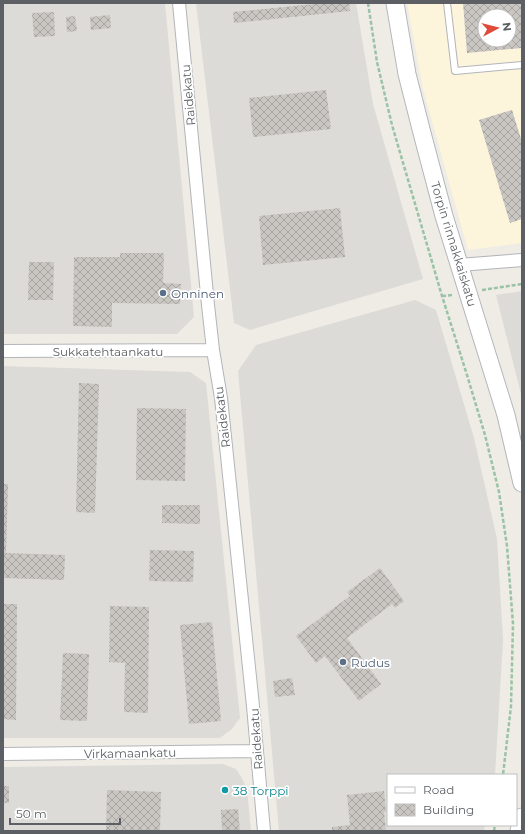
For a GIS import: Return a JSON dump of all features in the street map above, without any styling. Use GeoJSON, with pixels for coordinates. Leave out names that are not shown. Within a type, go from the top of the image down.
{"type":"FeatureCollection","features":[{"type":"Feature","properties":{"kind":"main road","name":"Torpin rinnakkaiskatu"},"geometry":{"type":"LineString","coordinates":[[395,3],[407,74],[442,208],[506,415],[522,483]]}},
{"type":"Feature","properties":{"kind":"main road"},"geometry":{"type":"LineString","coordinates":[[519,831],[522,817]]}},
{"type":"Feature","properties":{"kind":"street","name":"Raidekatu"},"geometry":{"type":"LineString","coordinates":[[179,3],[212,350],[221,398],[253,706],[264,831]]}},
{"type":"Feature","properties":{"kind":"street"},"geometry":{"type":"LineString","coordinates":[[459,265],[522,260]]}},
{"type":"Feature","properties":{"kind":"street","name":"Sukkatehtaankatu"},"geometry":{"type":"LineString","coordinates":[[3,351],[212,350]]}},
{"type":"Feature","properties":{"kind":"street","name":"Virkamaankatu"},"geometry":{"type":"LineString","coordinates":[[3,754],[256,751]]}},
{"type":"Feature","properties":{"kind":"lane"},"geometry":{"type":"LineString","coordinates":[[447,3],[455,71],[522,65]]}},
{"type":"Feature","properties":{"kind":"path"},"geometry":{"type":"LineString","coordinates":[[368,3],[378,62],[392,125],[485,435],[499,492],[507,546],[513,624],[511,706],[503,774]]}},
{"type":"Feature","properties":{"kind":"shaded area"},"geometry":{"type":"Polygon","coordinates":[[[3,3],[165,3],[194,317],[177,334],[3,334],[3,3]]]}},
{"type":"Feature","properties":{"kind":"shaded area"},"geometry":{"type":"Polygon","coordinates":[[[196,3],[356,3],[373,104],[423,279],[250,330],[234,323],[196,3]]]}},
{"type":"Feature","properties":{"kind":"shaded area"},"geometry":{"type":"Polygon","coordinates":[[[407,3],[522,3],[522,243],[468,250],[423,89],[407,3]]]}},
{"type":"Feature","properties":{"kind":"shaded area"},"geometry":{"type":"Polygon","coordinates":[[[522,291],[522,398],[496,295],[522,291]]]}},
{"type":"Feature","properties":{"kind":"shaded area"},"geometry":{"type":"Polygon","coordinates":[[[415,300],[436,310],[474,438],[497,539],[503,640],[495,774],[387,774],[387,826],[485,826],[484,831],[279,831],[238,371],[256,345],[415,300]]]}},
{"type":"Feature","properties":{"kind":"shaded area"},"geometry":{"type":"Polygon","coordinates":[[[3,366],[190,372],[206,383],[240,718],[232,729],[220,738],[3,738],[3,366]]]}},
{"type":"Feature","properties":{"kind":"shaded area"},"geometry":{"type":"Polygon","coordinates":[[[223,764],[236,769],[247,788],[251,831],[3,831],[3,767],[223,764]]]}},
{"type":"Feature","properties":{"kind":"building"},"geometry":{"type":"Polygon","coordinates":[[[325,3],[349,3],[350,11],[234,23],[233,12],[325,3]]]}},
{"type":"Feature","properties":{"kind":"building"},"geometry":{"type":"Polygon","coordinates":[[[463,3],[522,3],[522,48],[467,53],[463,3]]]}},
{"type":"Feature","properties":{"kind":"building"},"geometry":{"type":"Polygon","coordinates":[[[54,12],[55,36],[34,37],[32,13],[54,12]]]}},
{"type":"Feature","properties":{"kind":"building"},"geometry":{"type":"Polygon","coordinates":[[[110,15],[111,28],[91,30],[90,17],[110,15]]]}},
{"type":"Feature","properties":{"kind":"building"},"geometry":{"type":"Polygon","coordinates":[[[75,16],[77,31],[67,32],[66,17],[75,16]]]}},
{"type":"Feature","properties":{"kind":"building"},"geometry":{"type":"Polygon","coordinates":[[[326,90],[331,129],[253,137],[249,98],[326,90]]]}},
{"type":"Feature","properties":{"kind":"building"},"geometry":{"type":"Polygon","coordinates":[[[512,110],[522,142],[522,219],[510,223],[479,120],[512,110]]]}},
{"type":"Feature","properties":{"kind":"building"},"geometry":{"type":"Polygon","coordinates":[[[340,208],[345,257],[263,265],[259,216],[340,208]]]}},
{"type":"Feature","properties":{"kind":"building"},"geometry":{"type":"Polygon","coordinates":[[[120,253],[164,253],[163,283],[181,284],[180,304],[112,303],[112,327],[73,326],[74,257],[120,257],[120,253]]]}},
{"type":"Feature","properties":{"kind":"building"},"geometry":{"type":"Polygon","coordinates":[[[29,262],[54,262],[53,300],[28,300],[29,262]]]}},
{"type":"Feature","properties":{"kind":"building"},"geometry":{"type":"Polygon","coordinates":[[[79,383],[99,384],[95,513],[76,512],[79,383]]]}},
{"type":"Feature","properties":{"kind":"building"},"geometry":{"type":"Polygon","coordinates":[[[137,408],[186,409],[185,481],[136,480],[137,408]]]}},
{"type":"Feature","properties":{"kind":"building"},"geometry":{"type":"Polygon","coordinates":[[[3,484],[8,484],[6,553],[65,555],[64,580],[3,578],[3,484]]]}},
{"type":"Feature","properties":{"kind":"building"},"geometry":{"type":"Polygon","coordinates":[[[162,505],[200,505],[200,524],[162,523],[162,505]]]}},
{"type":"Feature","properties":{"kind":"building"},"geometry":{"type":"Polygon","coordinates":[[[150,550],[194,551],[193,582],[149,581],[150,550]]]}},
{"type":"Feature","properties":{"kind":"building"},"geometry":{"type":"Polygon","coordinates":[[[380,568],[404,601],[395,608],[392,604],[347,638],[381,684],[359,701],[325,656],[316,663],[296,636],[350,596],[347,592],[380,568]]]}},
{"type":"Feature","properties":{"kind":"building"},"geometry":{"type":"Polygon","coordinates":[[[3,604],[17,604],[16,720],[3,719],[3,604]]]}},
{"type":"Feature","properties":{"kind":"building"},"geometry":{"type":"Polygon","coordinates":[[[110,606],[149,607],[148,713],[124,712],[125,663],[109,662],[110,606]]]}},
{"type":"Feature","properties":{"kind":"building"},"geometry":{"type":"Polygon","coordinates":[[[212,622],[221,721],[189,724],[180,625],[212,622]]]}},
{"type":"Feature","properties":{"kind":"building"},"geometry":{"type":"Polygon","coordinates":[[[63,653],[89,654],[87,721],[60,720],[63,653]]]}},
{"type":"Feature","properties":{"kind":"building"},"geometry":{"type":"Polygon","coordinates":[[[292,678],[295,695],[275,697],[273,681],[292,678]]]}},
{"type":"Feature","properties":{"kind":"building"},"geometry":{"type":"Polygon","coordinates":[[[3,786],[9,786],[9,803],[3,803],[3,786]]]}},
{"type":"Feature","properties":{"kind":"building","name":"38 Torppi"},"geometry":{"type":"Polygon","coordinates":[[[221,787],[228,787],[228,792],[221,792],[221,787]]]}},
{"type":"Feature","properties":{"kind":"building"},"geometry":{"type":"Polygon","coordinates":[[[107,790],[161,792],[160,831],[106,831],[107,790]]]}},
{"type":"Feature","properties":{"kind":"building"},"geometry":{"type":"Polygon","coordinates":[[[384,791],[386,831],[332,831],[332,827],[350,825],[347,795],[384,791]]]}},
{"type":"Feature","properties":{"kind":"building"},"geometry":{"type":"Polygon","coordinates":[[[238,809],[240,831],[222,831],[221,810],[238,809]]]}},
{"type":"Feature","properties":{"kind":"place","name":"Onninen"},"geometry":{"type":"Point","coordinates":[163,293]}},
{"type":"Feature","properties":{"kind":"place","name":"Rudus"},"geometry":{"type":"Point","coordinates":[343,662]}},
{"type":"Feature","properties":{"kind":"place","name":"38 Torppi"},"geometry":{"type":"Point","coordinates":[225,790]}}]}
